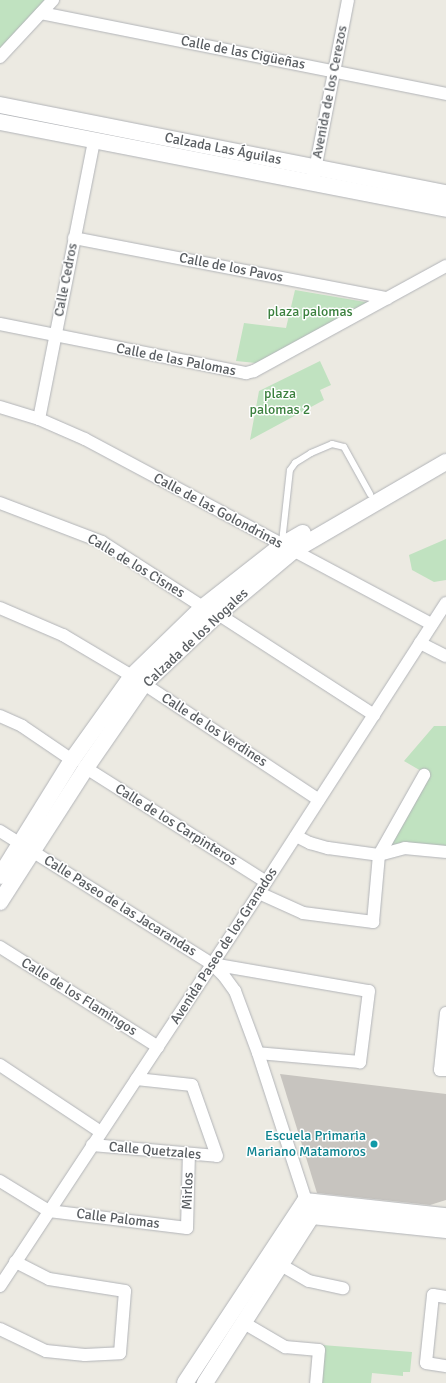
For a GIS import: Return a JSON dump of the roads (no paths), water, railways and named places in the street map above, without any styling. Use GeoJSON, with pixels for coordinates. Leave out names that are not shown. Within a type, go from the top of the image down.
{"type":"FeatureCollection","features":[{"type":"Feature","properties":{"kind":"street"},"geometry":{"type":"LineString","coordinates":[[0,57],[53,0]]}},
{"type":"Feature","properties":{"kind":"street","name":"Avenida de los Cerezos"},"geometry":{"type":"LineString","coordinates":[[312,185],[348,0]]}},
{"type":"Feature","properties":{"kind":"street","name":"Calle de las Cigüeñas"},"geometry":{"type":"LineString","coordinates":[[41,13],[446,94]]}},
{"type":"Feature","properties":{"kind":"street","name":"Calzada Las Águilas"},"geometry":{"type":"LineString","coordinates":[[0,105],[446,193]]}},
{"type":"Feature","properties":{"kind":"street","name":"Calzada Las Águilas"},"geometry":{"type":"LineString","coordinates":[[0,122],[312,185],[446,209]]}},
{"type":"Feature","properties":{"kind":"street","name":"Calle Cedros"},"geometry":{"type":"LineString","coordinates":[[39,419],[54,336],[94,141]]}},
{"type":"Feature","properties":{"kind":"street","name":"Calle de los Pavos"},"geometry":{"type":"LineString","coordinates":[[74,238],[387,298]]}},
{"type":"Feature","properties":{"kind":"street","name":"Calle de las Palomas"},"geometry":{"type":"LineString","coordinates":[[0,324],[54,336],[246,373],[254,371],[446,266]]}},
{"type":"Feature","properties":{"kind":"street","name":"Calle de las Golondrinas"},"geometry":{"type":"LineString","coordinates":[[0,407],[39,419],[85,439],[432,624]]}},
{"type":"Feature","properties":{"kind":"street","name":"Calzada de los Nogales"},"geometry":{"type":"LineString","coordinates":[[344,515],[370,494],[446,450]]}},
{"type":"Feature","properties":{"kind":"street","name":"Calzada de los Nogales"},"geometry":{"type":"LineString","coordinates":[[0,902],[27,847],[79,764],[138,680],[203,607],[287,548],[344,515],[446,462]]}},
{"type":"Feature","properties":{"kind":"street","name":"Calle de los Cisnes"},"geometry":{"type":"LineString","coordinates":[[0,503],[102,542],[203,607]]}},
{"type":"Feature","properties":{"kind":"street","name":"Calzada de los Nogales"},"geometry":{"type":"LineString","coordinates":[[138,680],[218,614],[287,548]]}},
{"type":"Feature","properties":{"kind":"street","name":"Avenida Paseo de los Granados"},"geometry":{"type":"LineString","coordinates":[[0,1286],[260,893],[446,603]]}},
{"type":"Feature","properties":{"kind":"street","name":"Calle de los Verdines"},"geometry":{"type":"LineString","coordinates":[[0,608],[63,635],[138,680],[319,800]]}},
{"type":"Feature","properties":{"kind":"street"},"geometry":{"type":"LineString","coordinates":[[218,614],[374,714]]}},
{"type":"Feature","properties":{"kind":"street"},"geometry":{"type":"LineString","coordinates":[[420,643],[446,656]]}},
{"type":"Feature","properties":{"kind":"street","name":"Calle de los Carpinteros"},"geometry":{"type":"LineString","coordinates":[[0,716],[22,726],[79,764],[266,882]]}},
{"type":"Feature","properties":{"kind":"street"},"geometry":{"type":"LineString","coordinates":[[260,893],[303,913],[373,922],[379,855],[424,775]]}},
{"type":"Feature","properties":{"kind":"street","name":"Calle Paseo de las Jacarandas"},"geometry":{"type":"LineString","coordinates":[[0,830],[212,964],[235,991],[258,1053],[305,1201],[312,1216]]}},
{"type":"Feature","properties":{"kind":"street"},"geometry":{"type":"LineString","coordinates":[[296,836],[310,844],[379,855],[405,848],[446,852]]}},
{"type":"Feature","properties":{"kind":"street","name":"Calzada de los Nogales"},"geometry":{"type":"LineString","coordinates":[[0,876],[27,847]]}},
{"type":"Feature","properties":{"kind":"street","name":"Calle de los Flamingos"},"geometry":{"type":"LineString","coordinates":[[0,947],[158,1047]]}},
{"type":"Feature","properties":{"kind":"street"},"geometry":{"type":"LineString","coordinates":[[212,964],[369,992],[360,1062],[258,1053]]}},
{"type":"Feature","properties":{"kind":"street"},"geometry":{"type":"LineString","coordinates":[[446,1013],[440,1070],[446,1070]]}},
{"type":"Feature","properties":{"kind":"street"},"geometry":{"type":"LineString","coordinates":[[0,1065],[101,1132]]}},
{"type":"Feature","properties":{"kind":"street","name":"Calle Quetzales"},"geometry":{"type":"LineString","coordinates":[[92,1145],[217,1156],[192,1085],[136,1079]]}},
{"type":"Feature","properties":{"kind":"street","name":"Mirlos"},"geometry":{"type":"LineString","coordinates":[[187,1228],[189,1154]]}},
{"type":"Feature","properties":{"kind":"street"},"geometry":{"type":"LineString","coordinates":[[0,1181],[49,1211]]}},
{"type":"Feature","properties":{"kind":"street"},"geometry":{"type":"LineString","coordinates":[[185,1383],[305,1201],[446,1216]]}},
{"type":"Feature","properties":{"kind":"street","name":"Calle Palomas"},"geometry":{"type":"LineString","coordinates":[[49,1211],[187,1228]]}},
{"type":"Feature","properties":{"kind":"street"},"geometry":{"type":"LineString","coordinates":[[194,1369],[209,1382],[244,1323],[312,1216],[446,1230]]}},
{"type":"Feature","properties":{"kind":"street"},"geometry":{"type":"LineString","coordinates":[[0,1329],[46,1351],[85,1355],[120,1353],[124,1323],[125,1291],[49,1279],[15,1262]]}},
{"type":"Feature","properties":{"kind":"street"},"geometry":{"type":"LineString","coordinates":[[281,1265],[310,1281],[343,1288]]}},
{"type":"Feature","properties":{"kind":"street"},"geometry":{"type":"LineString","coordinates":[[446,1297],[433,1295],[426,1363],[446,1366]]}},
{"type":"Feature","properties":{"kind":"street"},"geometry":{"type":"LineString","coordinates":[[244,1323],[285,1346],[320,1350],[316,1383]]}},
{"type":"Feature","properties":{"kind":"lane"},"geometry":{"type":"LineString","coordinates":[[287,548],[288,476],[295,462],[332,444],[344,448],[370,494]]}},
{"type":"Feature","properties":{"kind":"place","name":"Escuela Primaria Mariano Matamoros"},"geometry":{"type":"Point","coordinates":[374,1144]}},
{"type":"Feature","properties":{"kind":"park label","name":"plaza palomas"},"geometry":{"type":"Point","coordinates":[310,312]}},
{"type":"Feature","properties":{"kind":"park label","name":"plaza palomas 2"},"geometry":{"type":"Point","coordinates":[280,402]}}]}
